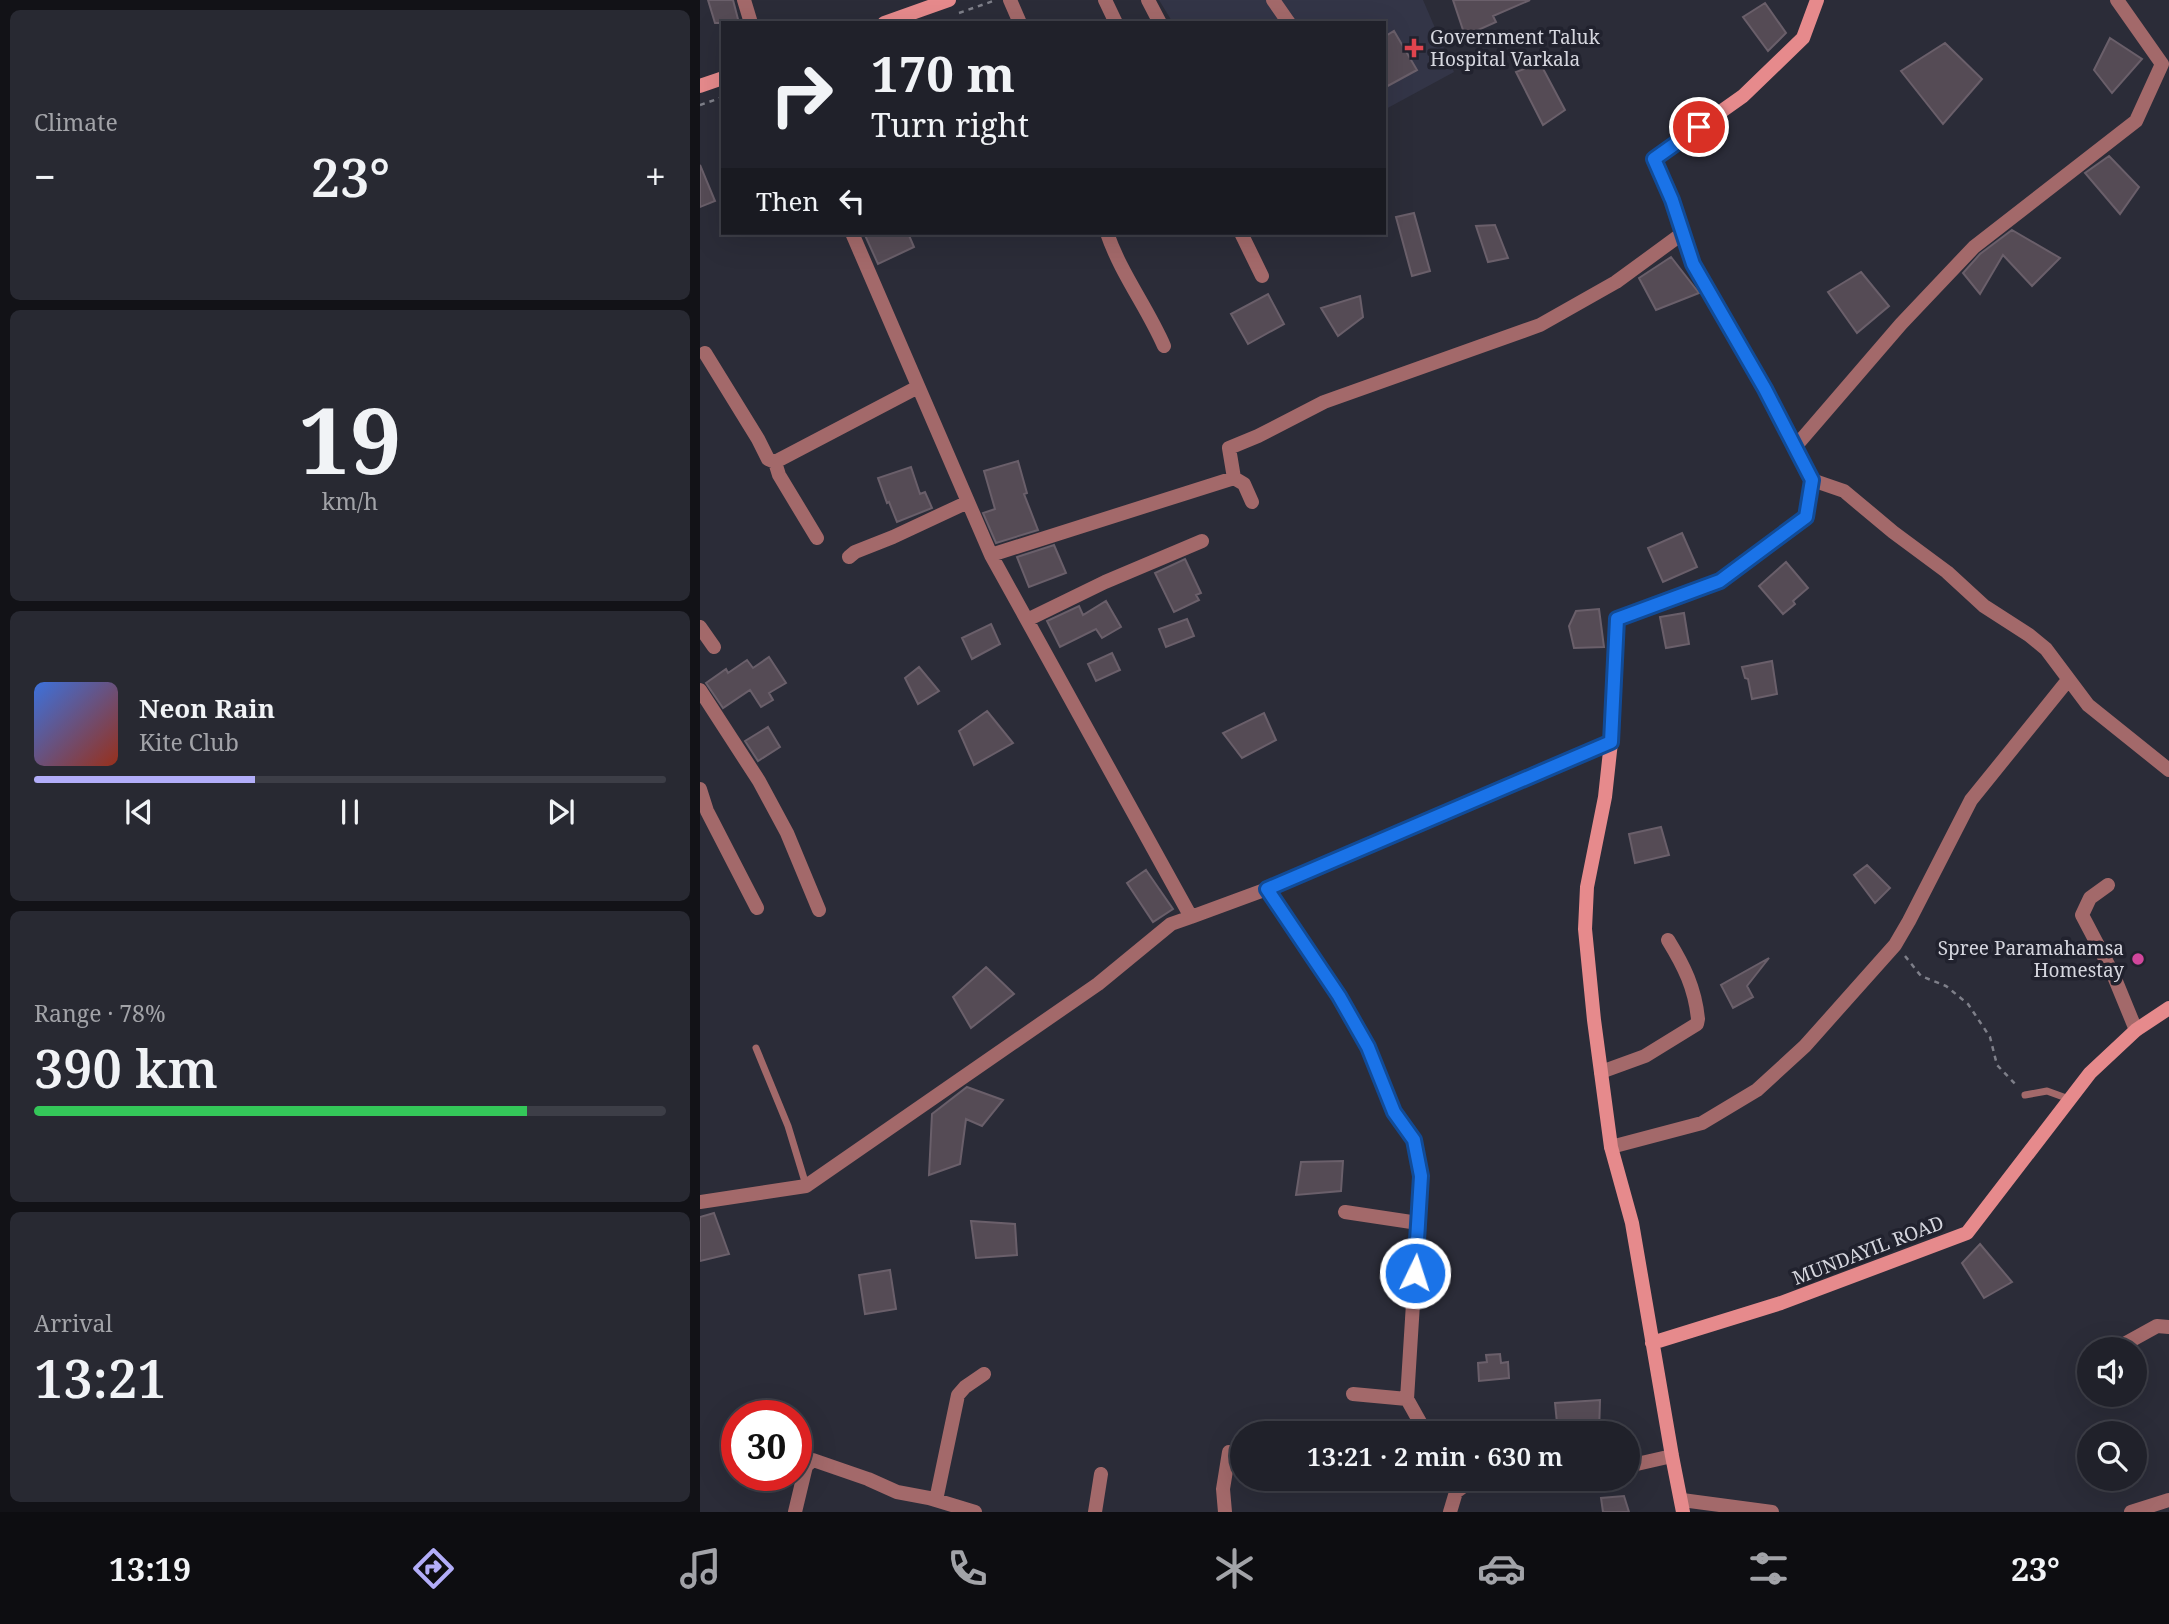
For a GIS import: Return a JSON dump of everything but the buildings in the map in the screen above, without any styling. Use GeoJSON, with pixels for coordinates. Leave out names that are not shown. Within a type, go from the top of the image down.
{"type":"FeatureCollection","features":[{"type":"Feature","properties":{"kind":"main road"},"geometry":{"type":"LineString","coordinates":[[890,21],[949,0]]}},
{"type":"Feature","properties":{"kind":"main road"},"geometry":{"type":"LineString","coordinates":[[1682,1506],[1632,1223],[1611,1147],[1585,929],[1585,907],[1605,797],[1611,742],[1617,619],[1720,581],[1806,517],[1812,480],[1765,389],[1693,264],[1654,159],[1743,96],[1803,38],[1817,0]]}},
{"type":"Feature","properties":{"kind":"main road"},"geometry":{"type":"LineString","coordinates":[[700,86],[721,79]]}},
{"type":"Feature","properties":{"kind":"main road","name":"MUNDAYIL ROAD"},"geometry":{"type":"LineString","coordinates":[[1652,1343],[1781,1303],[1966,1233],[2090,1073],[2136,1030],[2169,1008]]}},
{"type":"Feature","properties":{"kind":"street"},"geometry":{"type":"LineString","coordinates":[[744,0],[750,21]]}},
{"type":"Feature","properties":{"kind":"street"},"geometry":{"type":"LineString","coordinates":[[1010,0],[1019,21]]}},
{"type":"Feature","properties":{"kind":"street"},"geometry":{"type":"LineString","coordinates":[[1105,0],[1115,21]]}},
{"type":"Feature","properties":{"kind":"street"},"geometry":{"type":"LineString","coordinates":[[1148,0],[1159,21]]}},
{"type":"Feature","properties":{"kind":"street"},"geometry":{"type":"LineString","coordinates":[[1273,0],[1288,21]]}},
{"type":"Feature","properties":{"kind":"street"},"geometry":{"type":"LineString","coordinates":[[1795,447],[1901,324],[1974,247],[2136,121],[2165,61],[2117,0]]}},
{"type":"Feature","properties":{"kind":"street"},"geometry":{"type":"LineString","coordinates":[[1234,478],[1229,448],[1324,402],[1540,325],[1616,282],[1683,233]]}},
{"type":"Feature","properties":{"kind":"street"},"geometry":{"type":"LineString","coordinates":[[853,235],[991,555],[1191,917]]}},
{"type":"Feature","properties":{"kind":"street"},"geometry":{"type":"LineString","coordinates":[[1108,235],[1116,258],[1164,346]]}},
{"type":"Feature","properties":{"kind":"street"},"geometry":{"type":"LineString","coordinates":[[1242,235],[1262,276]]}},
{"type":"Feature","properties":{"kind":"street"},"geometry":{"type":"LineString","coordinates":[[705,353],[768,459],[775,463],[779,475],[817,538]]}},
{"type":"Feature","properties":{"kind":"street"},"geometry":{"type":"LineString","coordinates":[[775,463],[918,387]]}},
{"type":"Feature","properties":{"kind":"street"},"geometry":{"type":"LineString","coordinates":[[991,555],[1234,478],[1244,484],[1252,502]]}},
{"type":"Feature","properties":{"kind":"street"},"geometry":{"type":"LineString","coordinates":[[1812,480],[1844,491],[1947,572],[1984,606],[2046,649],[2088,705],[2169,770]]}},
{"type":"Feature","properties":{"kind":"street"},"geometry":{"type":"LineString","coordinates":[[849,557],[968,502]]}},
{"type":"Feature","properties":{"kind":"street"},"geometry":{"type":"LineString","coordinates":[[1027,620],[1105,582],[1202,541]]}},
{"type":"Feature","properties":{"kind":"street"},"geometry":{"type":"LineString","coordinates":[[700,627],[714,646]]}},
{"type":"Feature","properties":{"kind":"street"},"geometry":{"type":"LineString","coordinates":[[1611,1147],[1702,1123],[1757,1090],[1805,1046],[1895,944],[1971,800],[2068,680]]}},
{"type":"Feature","properties":{"kind":"street"},"geometry":{"type":"LineString","coordinates":[[700,690],[759,781],[787,833],[819,910]]}},
{"type":"Feature","properties":{"kind":"street"},"geometry":{"type":"LineString","coordinates":[[700,1202],[806,1186],[1098,985],[1171,924],[1267,889],[1611,742]]}},
{"type":"Feature","properties":{"kind":"street"},"geometry":{"type":"LineString","coordinates":[[700,789],[707,811],[757,908]]}},
{"type":"Feature","properties":{"kind":"street"},"geometry":{"type":"LineString","coordinates":[[2108,885],[2090,898],[2082,915],[2113,974],[2136,1030]]}},
{"type":"Feature","properties":{"kind":"street"},"geometry":{"type":"LineString","coordinates":[[1267,889],[1339,996],[1368,1047],[1394,1112],[1414,1140],[1421,1176],[1407,1399],[1419,1421]]}},
{"type":"Feature","properties":{"kind":"street"},"geometry":{"type":"LineString","coordinates":[[1601,1072],[1645,1056],[1697,1024],[1697,1005],[1692,986],[1684,966],[1668,940]]}},
{"type":"Feature","properties":{"kind":"street"},"geometry":{"type":"LineString","coordinates":[[1345,1212],[1418,1223]]}},
{"type":"Feature","properties":{"kind":"street"},"geometry":{"type":"LineString","coordinates":[[2138,1337],[2157,1326],[2169,1326]]}},
{"type":"Feature","properties":{"kind":"street"},"geometry":{"type":"LineString","coordinates":[[936,1500],[958,1395],[984,1374]]}},
{"type":"Feature","properties":{"kind":"street"},"geometry":{"type":"LineString","coordinates":[[1353,1394],[1407,1399]]}},
{"type":"Feature","properties":{"kind":"street"},"geometry":{"type":"LineString","coordinates":[[1225,1512],[1223,1489],[1229,1452]]}},
{"type":"Feature","properties":{"kind":"street"},"geometry":{"type":"LineString","coordinates":[[1640,1464],[1672,1457]]}},
{"type":"Feature","properties":{"kind":"street"},"geometry":{"type":"LineString","coordinates":[[812,1460],[897,1492],[975,1512]]}},
{"type":"Feature","properties":{"kind":"street"},"geometry":{"type":"LineString","coordinates":[[1095,1512],[1101,1474]]}},
{"type":"Feature","properties":{"kind":"street"},"geometry":{"type":"LineString","coordinates":[[795,1512],[798,1491]]}},
{"type":"Feature","properties":{"kind":"street"},"geometry":{"type":"LineString","coordinates":[[1450,1512],[1454,1491]]}},
{"type":"Feature","properties":{"kind":"street"},"geometry":{"type":"LineString","coordinates":[[2131,1512],[2169,1500]]}},
{"type":"Feature","properties":{"kind":"street"},"geometry":{"type":"LineString","coordinates":[[1682,1506],[1772,1512]]}},
{"type":"Feature","properties":{"kind":"lane"},"geometry":{"type":"LineString","coordinates":[[756,1048],[788,1126],[806,1186]]}},
{"type":"Feature","properties":{"kind":"lane"},"geometry":{"type":"LineString","coordinates":[[2025,1095],[2047,1091],[2069,1099]]}},
{"type":"Feature","properties":{"kind":"path"},"geometry":{"type":"LineString","coordinates":[[957,14],[996,0]]}},
{"type":"Feature","properties":{"kind":"path"},"geometry":{"type":"LineString","coordinates":[[700,105],[721,98]]}},
{"type":"Feature","properties":{"kind":"path"},"geometry":{"type":"LineString","coordinates":[[1895,944],[1922,976],[1946,986],[1968,1004],[1990,1037],[1997,1065],[2025,1095]]}},
{"type":"Feature","properties":{"kind":"shaded area","name":"Government Taluk Hospital Varkala"},"geometry":{"type":"Polygon","coordinates":[[[1159,0],[1423,0],[1454,72],[1386,109],[1386,21],[1172,21],[1159,0]]]}},
{"type":"Feature","properties":{"kind":"place","name":"Government Taluk Hospital Varkala"},"geometry":{"type":"Point","coordinates":[1414,48]}},
{"type":"Feature","properties":{"kind":"place","name":"Spree Paramahamsa Homestay"},"geometry":{"type":"Point","coordinates":[2138,959]}},
{"type":"Feature","properties":{"kind":"route"},"geometry":{"type":"LineString","coordinates":[[1415,1273],[1421,1176],[1414,1140],[1394,1112],[1368,1047],[1339,996],[1267,889],[1611,742],[1617,619],[1720,581],[1806,517],[1812,480],[1765,389],[1693,264],[1672,200],[1654,159],[1699,127]]}}]}
